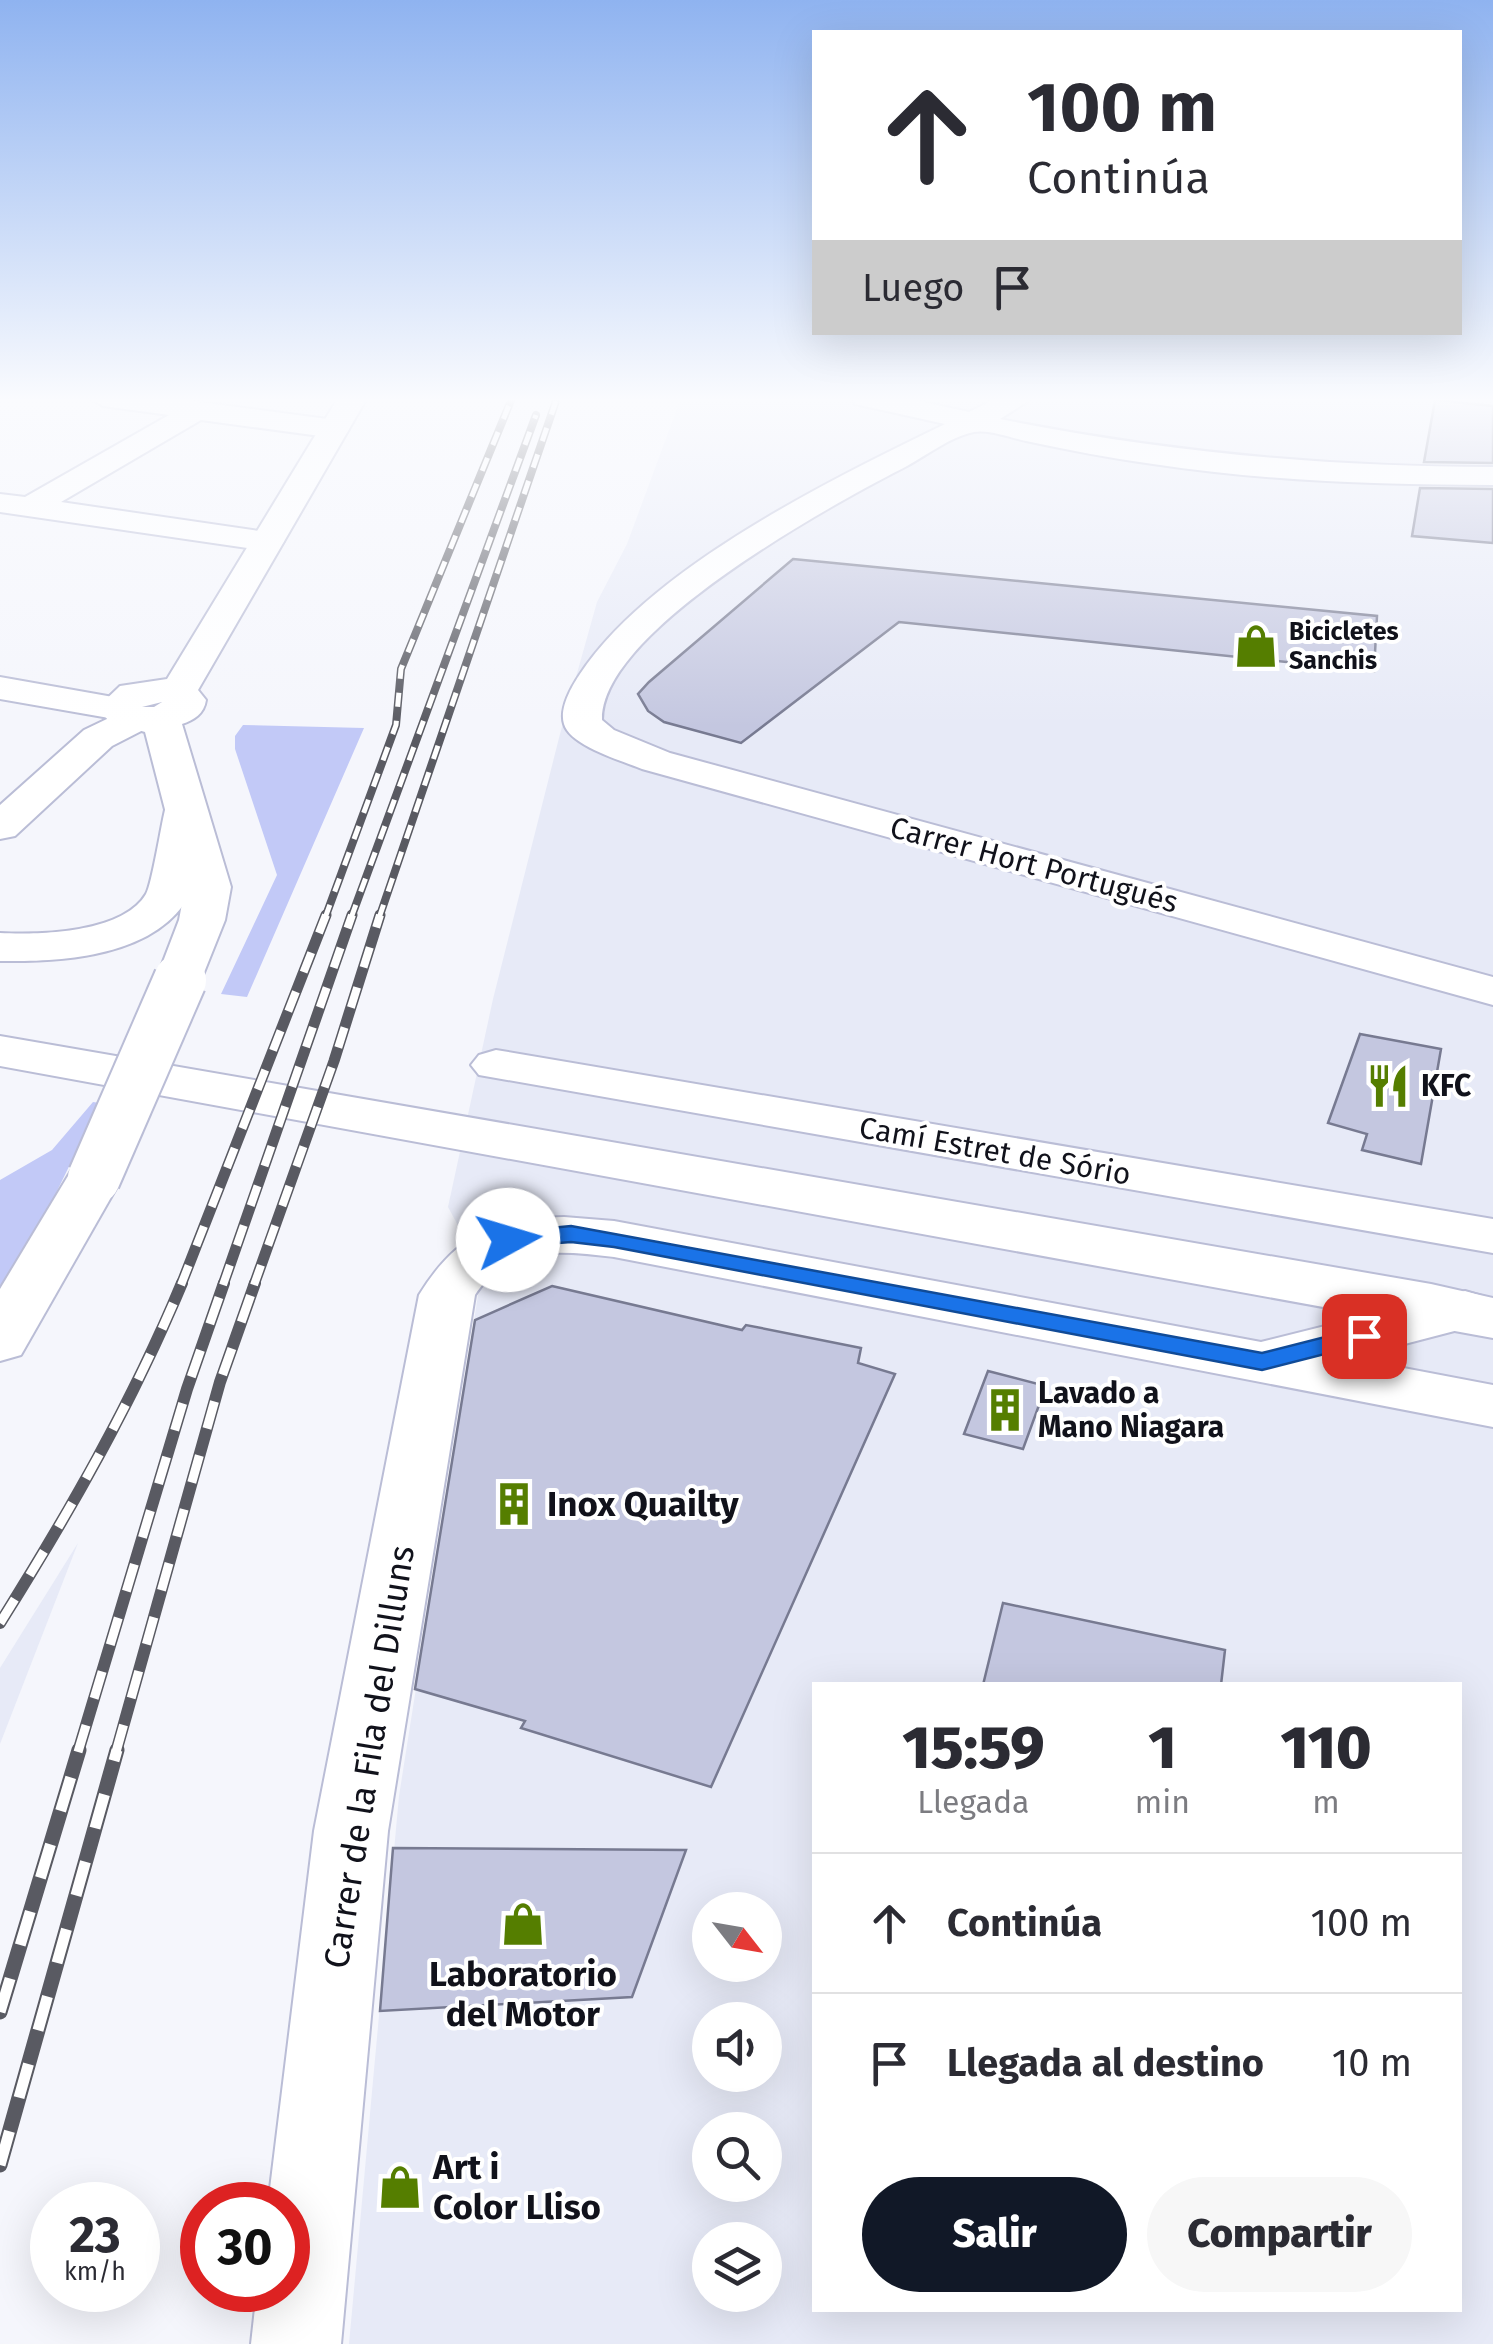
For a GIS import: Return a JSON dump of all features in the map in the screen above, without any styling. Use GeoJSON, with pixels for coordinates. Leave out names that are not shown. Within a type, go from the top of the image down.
{"type":"FeatureCollection","features":[{"type":"Feature","properties":{"kind":"street"},"geometry":{"type":"LineString","coordinates":[[32,507],[268,542]]}},
{"type":"Feature","properties":{"kind":"street"},"geometry":{"type":"LineString","coordinates":[[0,826],[98,738],[148,710],[289,507]]}},
{"type":"Feature","properties":{"kind":"street","name":"Carrer Hort Portugués"},"geometry":{"type":"LineString","coordinates":[[805,507],[733,550],[619,650],[586,692],[583,724],[600,738],[656,761],[1493,991]]}},
{"type":"Feature","properties":{"kind":"street"},"geometry":{"type":"LineString","coordinates":[[0,688],[148,710]]}},
{"type":"Feature","properties":{"kind":"street"},"geometry":{"type":"LineString","coordinates":[[0,1340],[94,1178],[202,920],[208,887],[186,810],[148,710]]}},
{"type":"Feature","properties":{"kind":"street"},"geometry":{"type":"LineString","coordinates":[[0,947],[69,946],[121,930],[158,910],[170,890],[186,810]]}},
{"type":"Feature","properties":{"kind":"street"},"geometry":{"type":"LineString","coordinates":[[0,1051],[1470,1310]]}},
{"type":"Feature","properties":{"kind":"street","name":"Camí Estret de Sório"},"geometry":{"type":"LineString","coordinates":[[496,1065],[1493,1236]]}},
{"type":"Feature","properties":{"kind":"street","name":"Carrer de la Fila del Dilluns"},"geometry":{"type":"LineString","coordinates":[[296,2344],[350,1831],[447,1295],[470,1259],[488,1248],[538,1235],[614,1239],[1262,1361]]}},
{"type":"Feature","properties":{"kind":"street"},"geometry":{"type":"LineString","coordinates":[[1262,1361],[1470,1310]]}},
{"type":"Feature","properties":{"kind":"street"},"geometry":{"type":"LineString","coordinates":[[1262,1361],[1493,1406]]}},
{"type":"Feature","properties":{"kind":"shaded area"},"geometry":{"type":"Polygon","coordinates":[[[641,507],[1493,507],[1493,2344],[349,2344],[399,1796],[482,1270],[448,1207],[493,999],[597,602],[627,544],[641,507]]]}},
{"type":"Feature","properties":{"kind":"shaded area"},"geometry":{"type":"Polygon","coordinates":[[[243,725],[364,728],[247,997],[221,994],[277,875],[235,749],[235,736],[243,725]]]}},
{"type":"Feature","properties":{"kind":"shaded area"},"geometry":{"type":"Polygon","coordinates":[[[93,1102],[100,1103],[38,1230],[0,1294],[0,1180],[52,1150],[93,1102]]]}},
{"type":"Feature","properties":{"kind":"shaded area"},"geometry":{"type":"Polygon","coordinates":[[[78,1543],[0,1744],[0,1668],[78,1543]]]}},
{"type":"Feature","properties":{"kind":"building"},"geometry":{"type":"Polygon","coordinates":[[[1417,507],[1493,507],[1493,543],[1412,536],[1417,507]]]}},
{"type":"Feature","properties":{"kind":"building","name":"Bicicletes Sanchis"},"geometry":{"type":"Polygon","coordinates":[[[793,559],[1377,616],[1374,671],[899,622],[741,743],[664,722],[648,711],[638,694],[649,682],[793,559]]]}},
{"type":"Feature","properties":{"kind":"building","name":"KFC"},"geometry":{"type":"Polygon","coordinates":[[[1360,1034],[1441,1049],[1421,1164],[1362,1150],[1367,1134],[1328,1123],[1360,1034]]]}},
{"type":"Feature","properties":{"kind":"building"},"geometry":{"type":"Polygon","coordinates":[[[552,1286],[742,1330],[746,1325],[861,1348],[858,1363],[895,1374],[711,1787],[521,1728],[525,1721],[415,1689],[475,1320],[552,1286]]]}},
{"type":"Feature","properties":{"kind":"building","name":"Lavado a Mano Niagara"},"geometry":{"type":"Polygon","coordinates":[[[988,1371],[1046,1386],[1023,1449],[964,1434],[988,1371]]]}},
{"type":"Feature","properties":{"kind":"building"},"geometry":{"type":"Polygon","coordinates":[[[1003,1603],[1225,1650],[1221,1682],[984,1682],[1003,1603]]]}},
{"type":"Feature","properties":{"kind":"building","name":"Laboratorio del Motor"},"geometry":{"type":"Polygon","coordinates":[[[393,1848],[686,1850],[632,1997],[380,2011],[393,1848]]]}},
{"type":"Feature","properties":{"kind":"railway"},"geometry":{"type":"LineString","coordinates":[[325,918],[396,725],[401,669],[467,507]]}},
{"type":"Feature","properties":{"kind":"railway"},"geometry":{"type":"LineString","coordinates":[[351,918],[502,507]]}},
{"type":"Feature","properties":{"kind":"railway"},"geometry":{"type":"LineString","coordinates":[[380,916],[520,507]]}},
{"type":"Feature","properties":{"kind":"railway"},"geometry":{"type":"LineString","coordinates":[[181,1285],[326,915]]}},
{"type":"Feature","properties":{"kind":"railway"},"geometry":{"type":"LineString","coordinates":[[223,1285],[352,915]]}},
{"type":"Feature","properties":{"kind":"railway"},"geometry":{"type":"LineString","coordinates":[[254,1285],[334,1061],[380,916]]}},
{"type":"Feature","properties":{"kind":"railway"},"geometry":{"type":"LineString","coordinates":[[0,1623],[98,1457],[182,1283]]}},
{"type":"Feature","properties":{"kind":"railway"},"geometry":{"type":"LineString","coordinates":[[78,1752],[187,1389],[224,1283]]}},
{"type":"Feature","properties":{"kind":"railway"},"geometry":{"type":"LineString","coordinates":[[116,1752],[220,1382],[255,1283]]}},
{"type":"Feature","properties":{"kind":"railway"},"geometry":{"type":"LineString","coordinates":[[0,2012],[79,1750]]}},
{"type":"Feature","properties":{"kind":"railway"},"geometry":{"type":"LineString","coordinates":[[0,2165],[117,1750]]}},
{"type":"Feature","properties":{"kind":"place","name":"Bicicletes Sanchis"},"geometry":{"type":"Point","coordinates":[1256,646]}},
{"type":"Feature","properties":{"kind":"place","name":"KFC"},"geometry":{"type":"Point","coordinates":[1388,1086]}},
{"type":"Feature","properties":{"kind":"place","name":"Lavado a Mano Niagara"},"geometry":{"type":"Point","coordinates":[1005,1410]}},
{"type":"Feature","properties":{"kind":"place","name":"Inox Quailty"},"geometry":{"type":"Point","coordinates":[514,1504]}},
{"type":"Feature","properties":{"kind":"place","name":"Laboratorio del Motor"},"geometry":{"type":"Point","coordinates":[523,1924]}},
{"type":"Feature","properties":{"kind":"place","name":"Art i Color Lliso"},"geometry":{"type":"Point","coordinates":[400,2187]}},
{"type":"Feature","properties":{"kind":"route"},"geometry":{"type":"LineString","coordinates":[[508,1240],[571,1234],[614,1239],[1262,1361],[1364,1336]]}}]}
